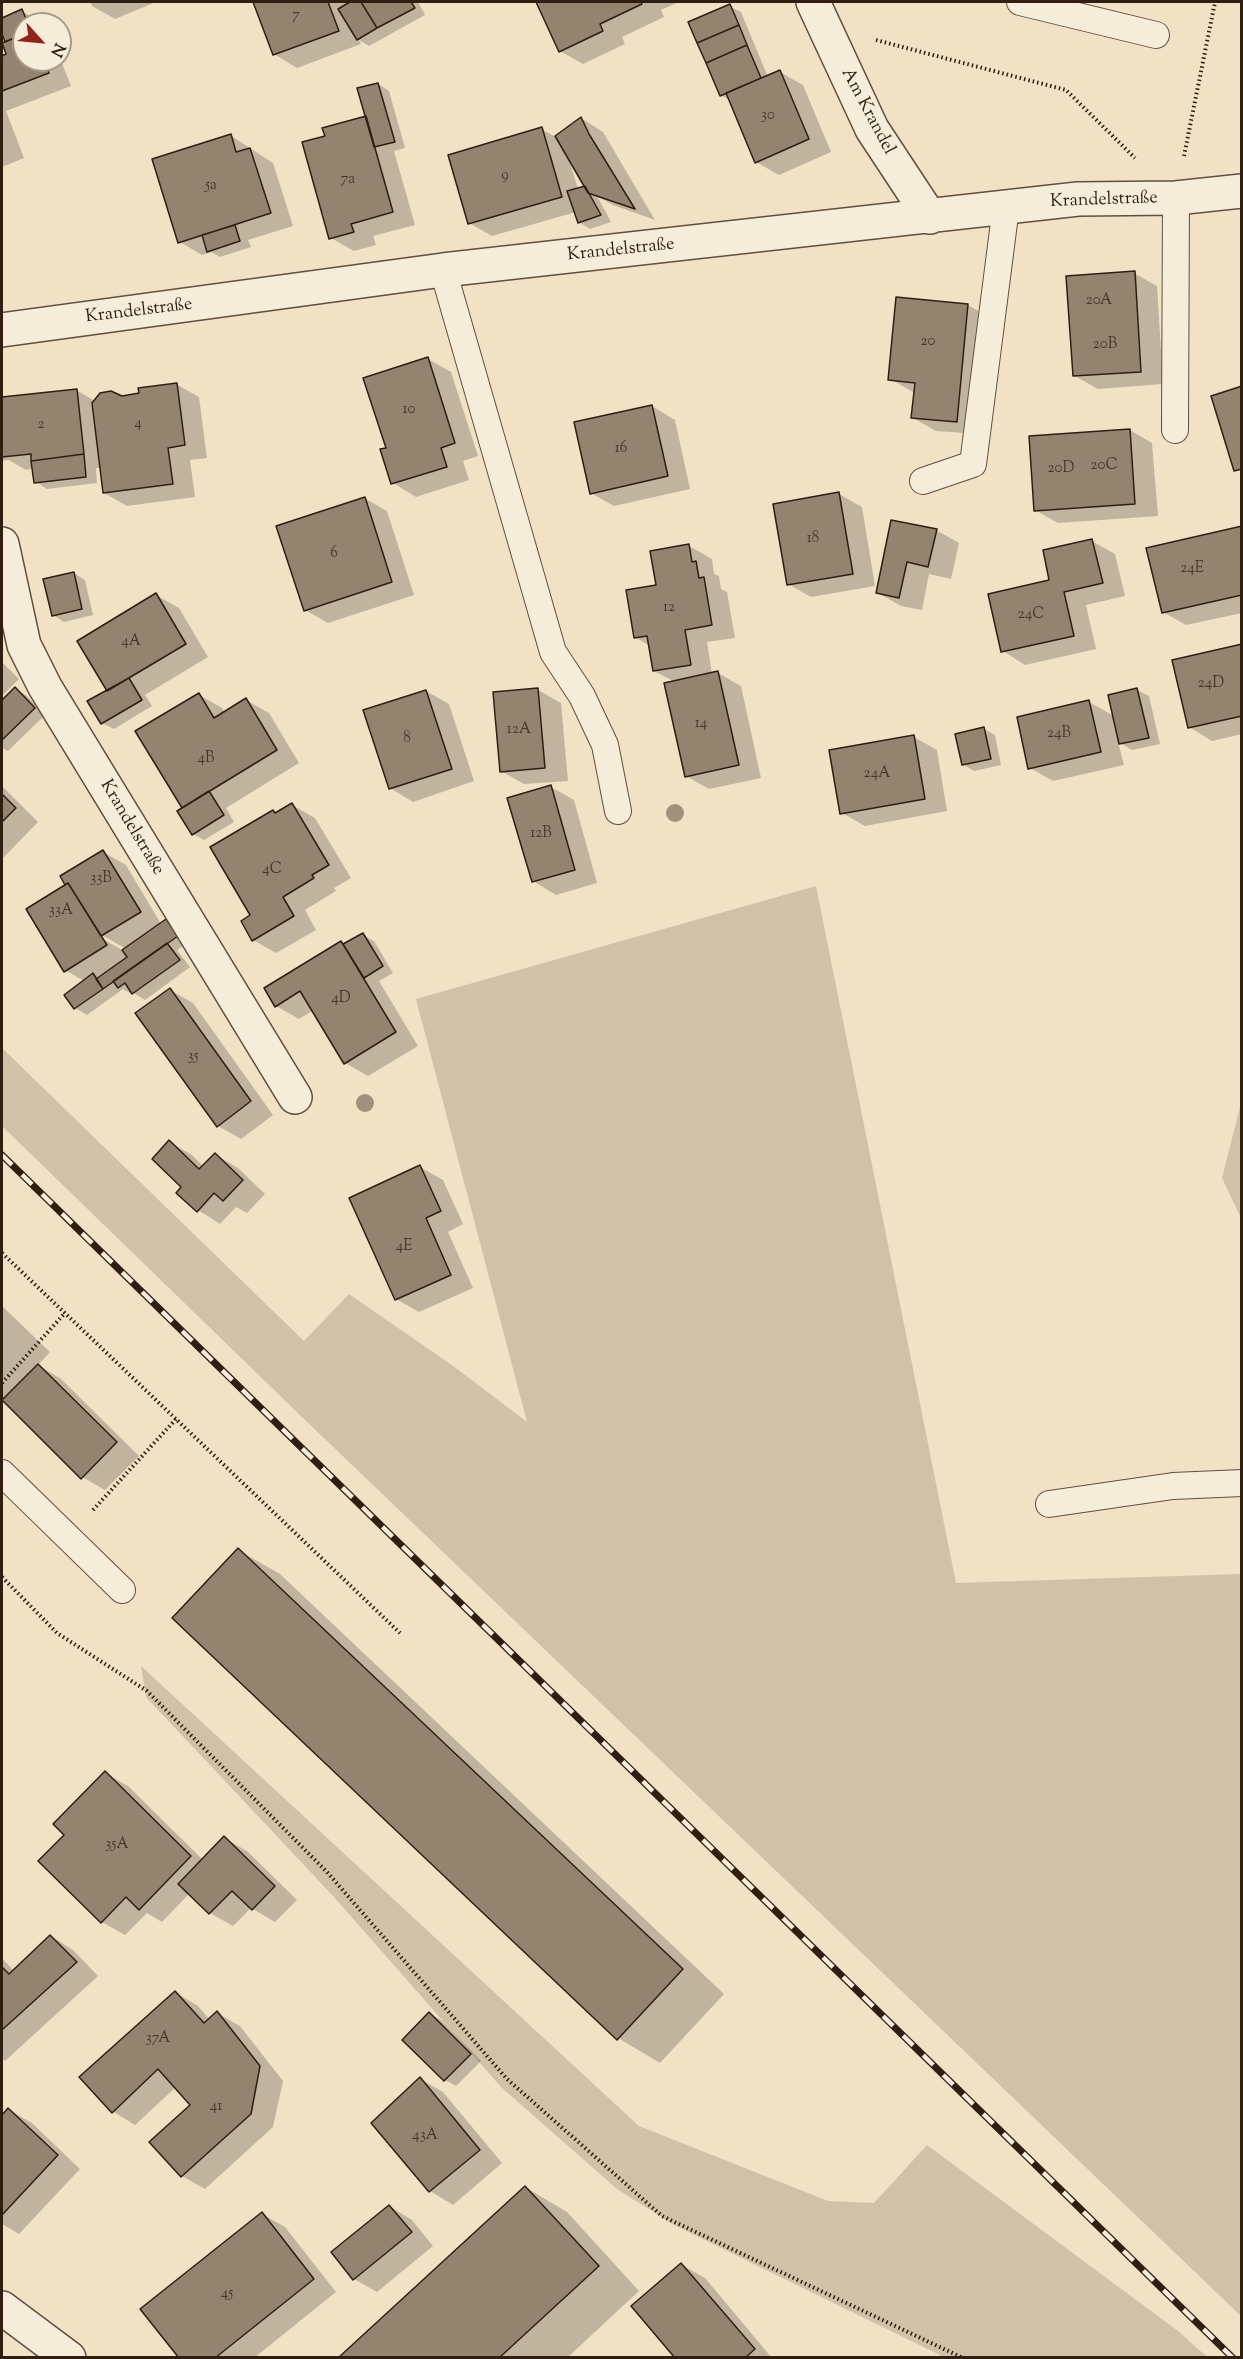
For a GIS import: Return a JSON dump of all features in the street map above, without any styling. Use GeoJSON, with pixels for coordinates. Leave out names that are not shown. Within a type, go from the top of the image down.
{"type":"FeatureCollection","features":[{"type":"Feature","properties":{"kind":"street","name":"Am Krandel"},"geometry":{"type":"LineString","coordinates":[[813,2],[872,129],[930,217]]}},
{"type":"Feature","properties":{"kind":"street","name":"Krandelstraße"},"geometry":{"type":"LineString","coordinates":[[2,330],[443,270],[1078,199],[1176,198],[1242,191]]}},
{"type":"Feature","properties":{"kind":"street","name":"Krandelstraße"},"geometry":{"type":"LineString","coordinates":[[2,544],[24,645],[45,687],[295,1097]]}},
{"type":"Feature","properties":{"kind":"street"},"geometry":{"type":"LineString","coordinates":[[2,2307],[69,2358]]}},
{"type":"Feature","properties":{"kind":"lane"},"geometry":{"type":"LineString","coordinates":[[1020,2],[1156,35]]}},
{"type":"Feature","properties":{"kind":"lane"},"geometry":{"type":"LineString","coordinates":[[1175,430],[1176,198]]}},
{"type":"Feature","properties":{"kind":"lane"},"geometry":{"type":"LineString","coordinates":[[923,481],[973,464],[1006,207]]}},
{"type":"Feature","properties":{"kind":"lane"},"geometry":{"type":"LineString","coordinates":[[443,270],[553,652],[582,696],[605,745],[618,811]]}},
{"type":"Feature","properties":{"kind":"lane"},"geometry":{"type":"LineString","coordinates":[[2,1473],[122,1590]]}},
{"type":"Feature","properties":{"kind":"lane"},"geometry":{"type":"LineString","coordinates":[[1049,1504],[1173,1486],[1242,1483]]}},
{"type":"Feature","properties":{"kind":"path"},"geometry":{"type":"LineString","coordinates":[[1176,198],[1215,2]]}},
{"type":"Feature","properties":{"kind":"path"},"geometry":{"type":"LineString","coordinates":[[831,40],[864,36],[1066,90],[1176,198]]}},
{"type":"Feature","properties":{"kind":"path"},"geometry":{"type":"LineString","coordinates":[[2,1253],[400,1633]]}},
{"type":"Feature","properties":{"kind":"path"},"geometry":{"type":"LineString","coordinates":[[2,1383],[64,1313]]}},
{"type":"Feature","properties":{"kind":"path"},"geometry":{"type":"LineString","coordinates":[[68,1537],[176,1419]]}},
{"type":"Feature","properties":{"kind":"path"},"geometry":{"type":"LineString","coordinates":[[2,1577],[57,1632],[147,1691],[327,1872],[507,2079],[662,2216],[963,2358]]}},
{"type":"Feature","properties":{"kind":"shaded area"},"geometry":{"type":"Polygon","coordinates":[[[816,886],[956,1583],[1241,1574],[1241,2316],[303,1418],[2,1126],[2,1048],[304,1341],[349,1294],[456,1368],[527,1422],[416,999],[816,886]]]}},
{"type":"Feature","properties":{"kind":"shaded area"},"geometry":{"type":"Polygon","coordinates":[[[1241,1103],[1242,1218],[1222,1178],[1241,1103]]]}},
{"type":"Feature","properties":{"kind":"shaded area"},"geometry":{"type":"Polygon","coordinates":[[[141,1666],[639,2126],[828,2201],[874,2203],[927,2145],[1178,2331],[1207,2357],[944,2357],[674,2225],[617,2189],[501,2087],[334,1897],[146,1697],[141,1666]]]}},
{"type":"Feature","properties":{"kind":"building"},"geometry":{"type":"Polygon","coordinates":[[[253,2],[328,2],[339,31],[273,55],[253,2]]]}},
{"type":"Feature","properties":{"kind":"building"},"geometry":{"type":"Polygon","coordinates":[[[350,2],[361,2],[377,28],[357,40],[338,9],[350,2]]]}},
{"type":"Feature","properties":{"kind":"building"},"geometry":{"type":"Polygon","coordinates":[[[361,2],[411,2],[415,8],[377,28],[361,2]]]}},
{"type":"Feature","properties":{"kind":"building"},"geometry":{"type":"Polygon","coordinates":[[[536,2],[641,2],[642,4],[600,24],[603,31],[559,52],[536,2]]]}},
{"type":"Feature","properties":{"kind":"building"},"geometry":{"type":"Polygon","coordinates":[[[730,4],[739,25],[697,43],[688,22],[730,4]]]}},
{"type":"Feature","properties":{"kind":"building"},"geometry":{"type":"Polygon","coordinates":[[[12,14],[12,39],[5,42],[2,34],[2,18],[12,14]]]}},
{"type":"Feature","properties":{"kind":"building"},"geometry":{"type":"Polygon","coordinates":[[[739,25],[747,45],[706,63],[697,43],[739,25]]]}},
{"type":"Feature","properties":{"kind":"building"},"geometry":{"type":"Polygon","coordinates":[[[12,39],[12,72],[49,73],[2,91],[2,56],[6,54],[2,43],[12,39]]]}},
{"type":"Feature","properties":{"kind":"building"},"geometry":{"type":"Polygon","coordinates":[[[747,45],[761,78],[720,96],[706,63],[747,45]]]}},
{"type":"Feature","properties":{"kind":"building"},"geometry":{"type":"Polygon","coordinates":[[[780,70],[809,139],[755,163],[726,93],[780,70]]]}},
{"type":"Feature","properties":{"kind":"building"},"geometry":{"type":"Polygon","coordinates":[[[378,83],[395,142],[374,147],[357,88],[378,83]]]}},
{"type":"Feature","properties":{"kind":"building"},"geometry":{"type":"Polygon","coordinates":[[[366,116],[393,212],[351,224],[354,232],[329,239],[302,142],[325,136],[322,128],[366,116]]]}},
{"type":"Feature","properties":{"kind":"building"},"geometry":{"type":"Polygon","coordinates":[[[581,117],[635,209],[588,193],[555,136],[581,117]]]}},
{"type":"Feature","properties":{"kind":"building"},"geometry":{"type":"Polygon","coordinates":[[[542,127],[562,197],[468,224],[448,155],[542,127]]]}},
{"type":"Feature","properties":{"kind":"building"},"geometry":{"type":"Polygon","coordinates":[[[231,134],[236,152],[250,148],[271,213],[178,243],[152,159],[231,134]]]}},
{"type":"Feature","properties":{"kind":"building"},"geometry":{"type":"Polygon","coordinates":[[[585,186],[601,215],[578,223],[567,191],[585,186]]]}},
{"type":"Feature","properties":{"kind":"building"},"geometry":{"type":"Polygon","coordinates":[[[235,225],[240,241],[207,252],[202,235],[235,225]]]}},
{"type":"Feature","properties":{"kind":"building"},"geometry":{"type":"Polygon","coordinates":[[[1135,271],[1141,372],[1073,376],[1066,276],[1135,271]]]}},
{"type":"Feature","properties":{"kind":"building"},"geometry":{"type":"Polygon","coordinates":[[[896,297],[968,304],[957,422],[911,418],[915,383],[888,380],[896,297]]]}},
{"type":"Feature","properties":{"kind":"building"},"geometry":{"type":"Polygon","coordinates":[[[428,357],[455,443],[441,448],[447,467],[391,484],[380,449],[386,448],[363,378],[428,357]]]}},
{"type":"Feature","properties":{"kind":"building"},"geometry":{"type":"Polygon","coordinates":[[[177,383],[185,445],[168,448],[173,484],[103,493],[92,403],[100,393],[111,391],[122,396],[139,393],[138,388],[177,383]]]}},
{"type":"Feature","properties":{"kind":"building"},"geometry":{"type":"Polygon","coordinates":[[[1242,386],[1242,469],[1234,471],[1211,396],[1242,386]]]}},
{"type":"Feature","properties":{"kind":"building"},"geometry":{"type":"Polygon","coordinates":[[[77,389],[84,454],[31,461],[31,454],[2,457],[2,397],[77,389]]]}},
{"type":"Feature","properties":{"kind":"building"},"geometry":{"type":"Polygon","coordinates":[[[652,405],[668,476],[590,494],[574,422],[652,405]]]}},
{"type":"Feature","properties":{"kind":"building"},"geometry":{"type":"Polygon","coordinates":[[[1130,429],[1135,504],[1034,511],[1029,436],[1130,429]]]}},
{"type":"Feature","properties":{"kind":"building"},"geometry":{"type":"Polygon","coordinates":[[[84,454],[86,477],[34,483],[31,461],[84,454]]]}},
{"type":"Feature","properties":{"kind":"building"},"geometry":{"type":"Polygon","coordinates":[[[839,492],[853,574],[787,585],[773,504],[839,492]]]}},
{"type":"Feature","properties":{"kind":"building"},"geometry":{"type":"Polygon","coordinates":[[[365,497],[392,582],[304,611],[276,526],[365,497]]]}},
{"type":"Feature","properties":{"kind":"building"},"geometry":{"type":"Polygon","coordinates":[[[891,520],[937,529],[928,567],[907,562],[899,598],[876,593],[891,520]]]}},
{"type":"Feature","properties":{"kind":"building"},"geometry":{"type":"Polygon","coordinates":[[[1242,526],[1242,595],[1162,613],[1146,548],[1242,526]]]}},
{"type":"Feature","properties":{"kind":"building"},"geometry":{"type":"Polygon","coordinates":[[[1092,539],[1103,583],[1064,592],[1074,636],[1001,652],[988,594],[1049,580],[1043,550],[1092,539]]]}},
{"type":"Feature","properties":{"kind":"building"},"geometry":{"type":"Polygon","coordinates":[[[689,544],[692,562],[696,561],[699,578],[704,577],[712,625],[685,630],[691,665],[653,671],[647,636],[634,638],[626,590],[656,585],[650,551],[689,544]]]}},
{"type":"Feature","properties":{"kind":"building"},"geometry":{"type":"Polygon","coordinates":[[[74,572],[82,609],[52,616],[43,579],[74,572]]]}},
{"type":"Feature","properties":{"kind":"building"},"geometry":{"type":"Polygon","coordinates":[[[156,593],[186,644],[107,691],[77,641],[156,593]]]}},
{"type":"Feature","properties":{"kind":"building"},"geometry":{"type":"Polygon","coordinates":[[[1242,644],[1242,716],[1188,728],[1172,660],[1242,644]]]}},
{"type":"Feature","properties":{"kind":"building"},"geometry":{"type":"Polygon","coordinates":[[[718,671],[739,765],[685,777],[664,683],[718,671]]]}},
{"type":"Feature","properties":{"kind":"building"},"geometry":{"type":"Polygon","coordinates":[[[129,678],[142,700],[101,724],[87,701],[129,678]]]}},
{"type":"Feature","properties":{"kind":"building"},"geometry":{"type":"Polygon","coordinates":[[[15,687],[35,708],[2,740],[2,700],[15,687]]]}},
{"type":"Feature","properties":{"kind":"building"},"geometry":{"type":"Polygon","coordinates":[[[538,688],[545,768],[500,772],[493,692],[538,688]]]}},
{"type":"Feature","properties":{"kind":"building"},"geometry":{"type":"Polygon","coordinates":[[[1137,688],[1149,738],[1119,744],[1108,695],[1137,688]]]}},
{"type":"Feature","properties":{"kind":"building"},"geometry":{"type":"Polygon","coordinates":[[[426,690],[452,769],[389,789],[363,710],[426,690]]]}},
{"type":"Feature","properties":{"kind":"building"},"geometry":{"type":"Polygon","coordinates":[[[199,693],[214,718],[246,698],[277,750],[182,808],[135,731],[199,693]]]}},
{"type":"Feature","properties":{"kind":"building"},"geometry":{"type":"Polygon","coordinates":[[[1089,700],[1101,752],[1028,769],[1017,717],[1089,700]]]}},
{"type":"Feature","properties":{"kind":"building"},"geometry":{"type":"Polygon","coordinates":[[[984,727],[991,759],[962,765],[955,734],[984,727]]]}},
{"type":"Feature","properties":{"kind":"building"},"geometry":{"type":"Polygon","coordinates":[[[914,735],[925,799],[840,814],[829,750],[914,735]]]}},
{"type":"Feature","properties":{"kind":"building"},"geometry":{"type":"Polygon","coordinates":[[[551,785],[575,870],[532,882],[507,798],[551,785]]]}},
{"type":"Feature","properties":{"kind":"building"},"geometry":{"type":"Polygon","coordinates":[[[209,791],[224,815],[192,835],[177,811],[209,791]]]}},
{"type":"Feature","properties":{"kind":"building"},"geometry":{"type":"Polygon","coordinates":[[[2,794],[16,808],[2,822],[2,794]]]}},
{"type":"Feature","properties":{"kind":"building"},"geometry":{"type":"Polygon","coordinates":[[[292,803],[329,865],[312,875],[314,878],[283,897],[294,916],[252,941],[241,921],[250,915],[210,847],[273,810],[275,813],[292,803]]]}},
{"type":"Feature","properties":{"kind":"building"},"geometry":{"type":"Polygon","coordinates":[[[103,850],[141,912],[101,936],[68,883],[65,885],[60,876],[103,850]]]}},
{"type":"Feature","properties":{"kind":"building"},"geometry":{"type":"Polygon","coordinates":[[[68,883],[107,945],[64,972],[26,909],[68,883]]]}},
{"type":"Feature","properties":{"kind":"building"},"geometry":{"type":"Polygon","coordinates":[[[166,919],[178,936],[103,989],[96,979],[127,957],[122,950],[166,919]]]}},
{"type":"Feature","properties":{"kind":"building"},"geometry":{"type":"Polygon","coordinates":[[[363,933],[383,966],[364,978],[343,944],[363,933]]]}},
{"type":"Feature","properties":{"kind":"building"},"geometry":{"type":"Polygon","coordinates":[[[341,941],[396,1032],[344,1064],[300,991],[275,1007],[264,988],[341,941]]]}},
{"type":"Feature","properties":{"kind":"building"},"geometry":{"type":"Polygon","coordinates":[[[167,943],[180,960],[132,994],[125,983],[118,988],[113,981],[167,943]]]}},
{"type":"Feature","properties":{"kind":"building"},"geometry":{"type":"Polygon","coordinates":[[[93,973],[103,989],[74,1009],[64,995],[93,973]]]}},
{"type":"Feature","properties":{"kind":"building"},"geometry":{"type":"Polygon","coordinates":[[[170,988],[251,1101],[217,1127],[135,1013],[170,988]]]}},
{"type":"Feature","properties":{"kind":"building"},"geometry":{"type":"Polygon","coordinates":[[[169,1140],[199,1169],[215,1153],[243,1180],[223,1201],[214,1193],[197,1212],[176,1193],[181,1187],[152,1159],[169,1140]]]}},
{"type":"Feature","properties":{"kind":"building"},"geometry":{"type":"Polygon","coordinates":[[[420,1165],[441,1211],[426,1218],[451,1275],[395,1300],[349,1198],[420,1165]]]}},
{"type":"Feature","properties":{"kind":"building"},"geometry":{"type":"Polygon","coordinates":[[[38,1364],[117,1442],[81,1479],[2,1400],[38,1364]]]}},
{"type":"Feature","properties":{"kind":"building"},"geometry":{"type":"Polygon","coordinates":[[[238,1548],[683,1969],[617,2040],[172,1618],[238,1548]]]}},
{"type":"Feature","properties":{"kind":"building"},"geometry":{"type":"Polygon","coordinates":[[[105,1771],[191,1856],[139,1910],[126,1897],[101,1923],[38,1861],[64,1835],[53,1824],[105,1771]]]}},
{"type":"Feature","properties":{"kind":"building"},"geometry":{"type":"Polygon","coordinates":[[[224,1836],[275,1886],[252,1910],[232,1891],[209,1914],[178,1884],[224,1836]]]}},
{"type":"Feature","properties":{"kind":"building"},"geometry":{"type":"Polygon","coordinates":[[[50,1935],[77,1962],[2,2030],[2,1967],[9,1974],[50,1935]]]}},
{"type":"Feature","properties":{"kind":"building"},"geometry":{"type":"Polygon","coordinates":[[[175,1991],[204,2023],[217,2011],[260,2066],[251,2114],[181,2177],[149,2142],[190,2105],[158,2069],[112,2113],[79,2077],[175,1991]]]}},
{"type":"Feature","properties":{"kind":"building"},"geometry":{"type":"Polygon","coordinates":[[[429,2012],[471,2054],[444,2081],[402,2040],[429,2012]]]}},
{"type":"Feature","properties":{"kind":"building"},"geometry":{"type":"Polygon","coordinates":[[[420,2077],[480,2150],[429,2192],[371,2123],[420,2077]]]}},
{"type":"Feature","properties":{"kind":"building"},"geometry":{"type":"Polygon","coordinates":[[[8,2108],[58,2155],[2,2215],[2,2115],[8,2108]]]}},
{"type":"Feature","properties":{"kind":"building"},"geometry":{"type":"Polygon","coordinates":[[[525,2186],[599,2266],[499,2358],[338,2358],[525,2186]]]}},
{"type":"Feature","properties":{"kind":"building"},"geometry":{"type":"Polygon","coordinates":[[[389,2205],[412,2232],[353,2280],[331,2252],[389,2205]]]}},
{"type":"Feature","properties":{"kind":"building"},"geometry":{"type":"Polygon","coordinates":[[[262,2212],[314,2279],[215,2358],[179,2358],[140,2309],[262,2212]]]}},
{"type":"Feature","properties":{"kind":"building"},"geometry":{"type":"Polygon","coordinates":[[[681,2263],[755,2349],[745,2358],[675,2358],[631,2306],[681,2263]]]}},
{"type":"Feature","properties":{"kind":"railway"},"geometry":{"type":"LineString","coordinates":[[2,1155],[1233,2358]]}}]}
